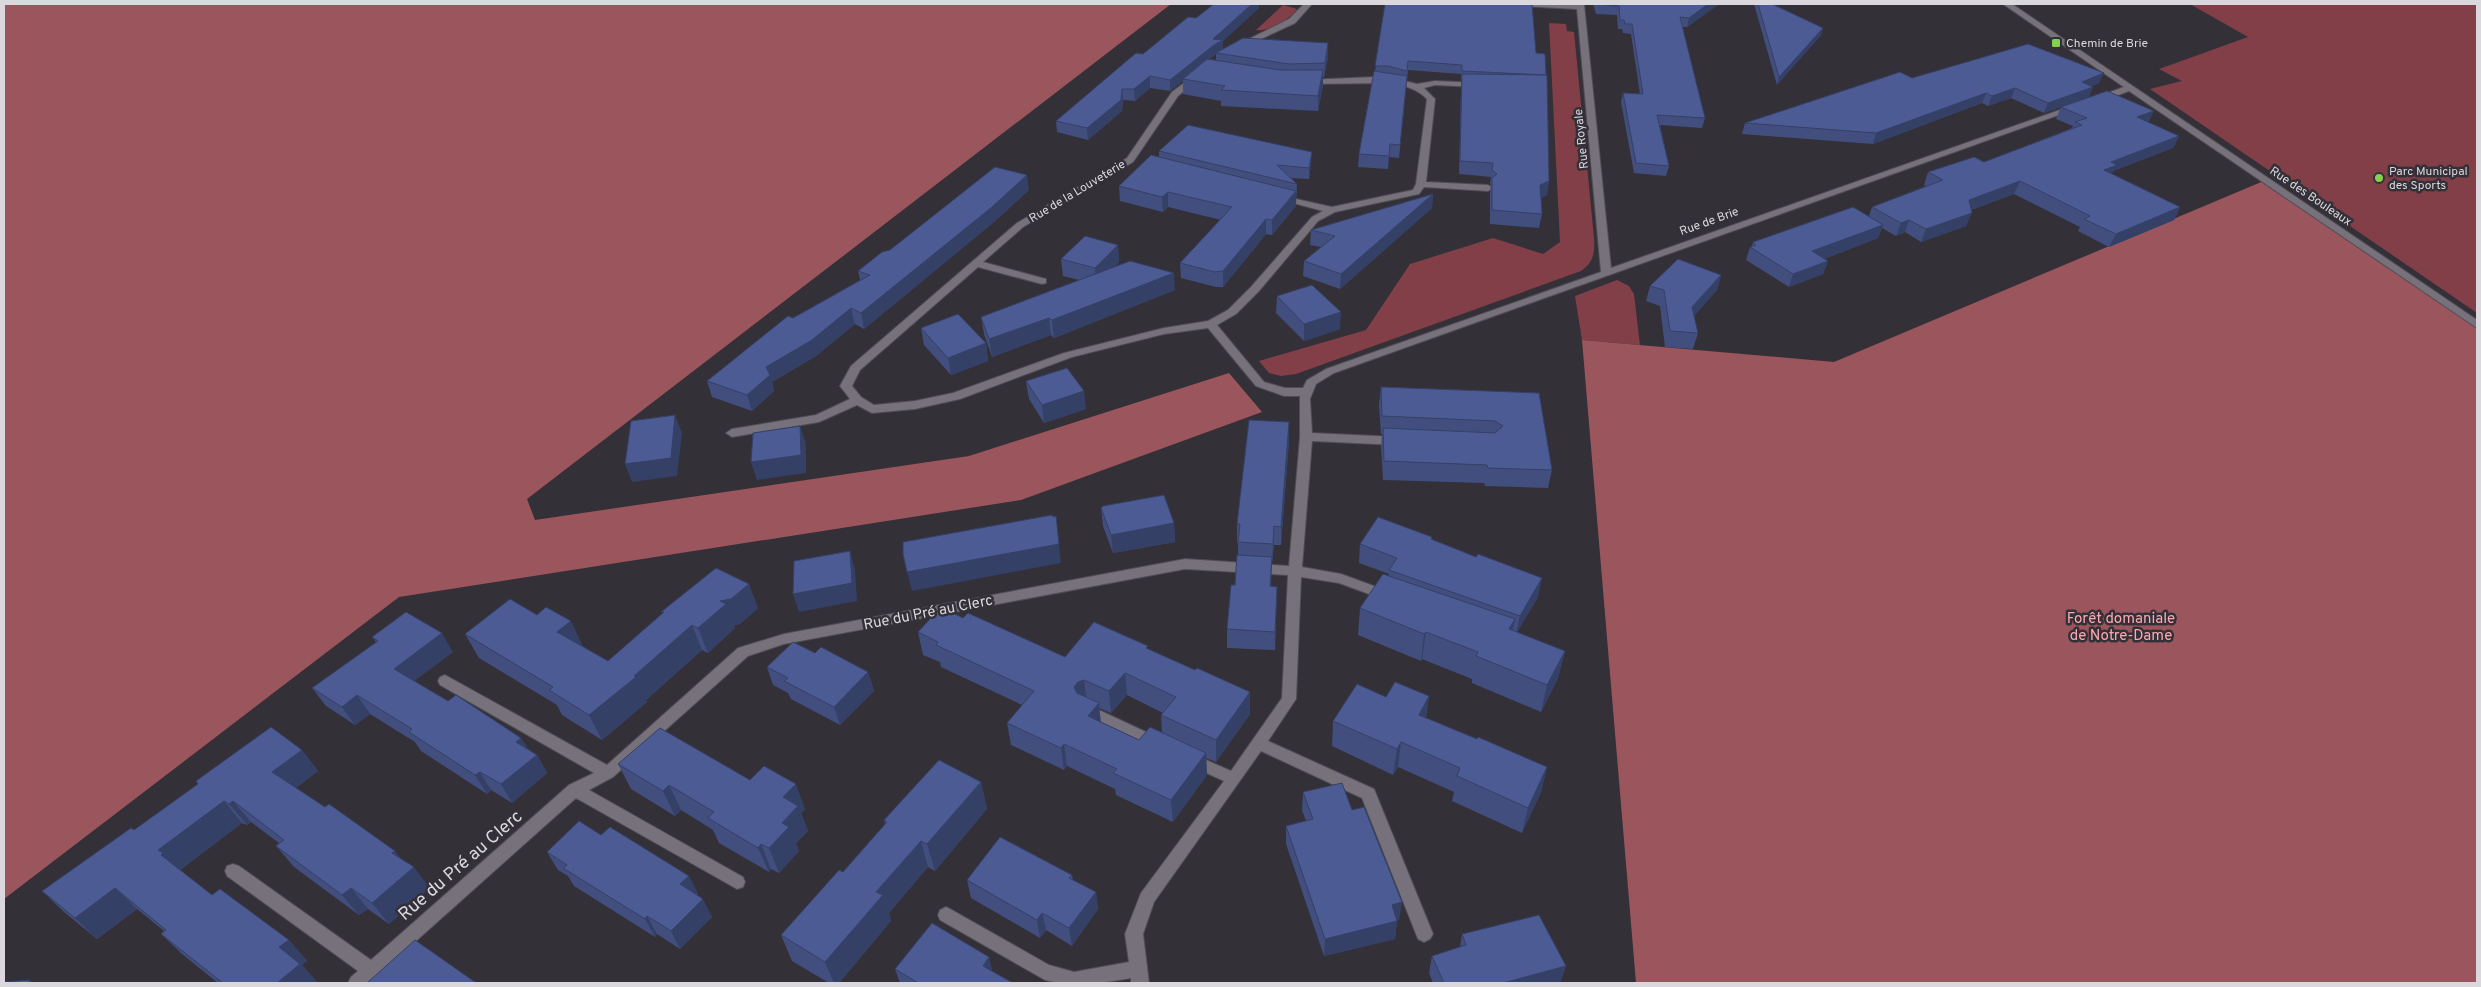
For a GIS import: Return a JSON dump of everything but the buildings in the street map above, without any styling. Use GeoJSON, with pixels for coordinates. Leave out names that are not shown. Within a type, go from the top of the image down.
{"type":"FeatureCollection","features":[{"type":"Feature","properties":{"kind":"street"},"geometry":{"type":"LineString","coordinates":[[1233,50],[1292,21],[1308,4]]}},
{"type":"Feature","properties":{"kind":"street"},"geometry":{"type":"LineString","coordinates":[[1519,4],[1580,5]]}},
{"type":"Feature","properties":{"kind":"street","name":"Rue des Bouleaux"},"geometry":{"type":"LineString","coordinates":[[2007,4],[2477,326]]}},
{"type":"Feature","properties":{"kind":"street","name":"Rue Royale"},"geometry":{"type":"LineString","coordinates":[[1580,5],[1606,272]]}},
{"type":"Feature","properties":{"kind":"street","name":"Rue de la Louveterie"},"geometry":{"type":"LineString","coordinates":[[857,400],[846,386],[855,368],[1020,225],[1135,161],[1174,94],[1206,68]]}},
{"type":"Feature","properties":{"kind":"street"},"geometry":{"type":"LineString","coordinates":[[732,433],[819,418],[857,400],[872,409],[915,405],[956,396],[1068,355],[1164,331],[1211,324],[1232,312],[1255,289],[1315,219],[1332,210],[1416,192],[1421,184],[1431,99],[1427,92],[1419,86],[1399,81],[1299,82]]}},
{"type":"Feature","properties":{"kind":"street"},"geometry":{"type":"LineString","coordinates":[[1419,86],[1435,83],[1484,85]]}},
{"type":"Feature","properties":{"kind":"street","name":"Rue de Brie"},"geometry":{"type":"LineString","coordinates":[[1306,392],[1311,382],[1330,371],[2130,88]]}},
{"type":"Feature","properties":{"kind":"street"},"geometry":{"type":"LineString","coordinates":[[1421,184],[1488,188]]}},
{"type":"Feature","properties":{"kind":"street"},"geometry":{"type":"LineString","coordinates":[[1274,196],[1332,210]]}},
{"type":"Feature","properties":{"kind":"street"},"geometry":{"type":"LineString","coordinates":[[976,263],[1042,281]]}},
{"type":"Feature","properties":{"kind":"street"},"geometry":{"type":"LineString","coordinates":[[946,915],[1045,972],[1074,980],[1139,976],[1134,934],[1147,898],[1234,779],[1289,699],[1295,571],[1306,437],[1304,399],[1306,392],[1284,392],[1260,384],[1211,324]]}},
{"type":"Feature","properties":{"kind":"street"},"geometry":{"type":"LineString","coordinates":[[1306,437],[1414,442]]}},
{"type":"Feature","properties":{"kind":"street","name":"Rue du Pré au Clerc"},"geometry":{"type":"LineString","coordinates":[[357,983],[575,790],[608,774],[702,686],[743,652],[784,639],[1185,564],[1295,571],[1341,579],[1404,602]]}},
{"type":"Feature","properties":{"kind":"street"},"geometry":{"type":"LineString","coordinates":[[445,681],[608,774]]}},
{"type":"Feature","properties":{"kind":"street"},"geometry":{"type":"LineString","coordinates":[[1086,710],[1234,779]]}},
{"type":"Feature","properties":{"kind":"street"},"geometry":{"type":"LineString","coordinates":[[1258,743],[1368,794],[1424,934]]}},
{"type":"Feature","properties":{"kind":"street"},"geometry":{"type":"LineString","coordinates":[[575,790],[737,882]]}},
{"type":"Feature","properties":{"kind":"street"},"geometry":{"type":"LineString","coordinates":[[233,872],[371,970]]}},
{"type":"Feature","properties":{"kind":"shaded area","name":"Parc Municipal des Sports"},"geometry":{"type":"Polygon","coordinates":[[[2190,4],[2477,4],[2477,313],[2150,89],[2182,81],[2159,69],[2248,37],[2190,4]]]}},
{"type":"Feature","properties":{"kind":"shaded area"},"geometry":{"type":"Polygon","coordinates":[[[1283,5],[1297,9],[1278,24],[1267,29],[1256,30],[1283,5]]]}},
{"type":"Feature","properties":{"kind":"shaded area"},"geometry":{"type":"Polygon","coordinates":[[[1549,23],[1566,24],[1567,31],[1574,32],[1594,238],[1594,252],[1589,264],[1581,271],[1296,374],[1281,376],[1269,373],[1259,361],[1366,330],[1410,264],[1493,238],[1543,254],[1560,242],[1549,23]]]}},
{"type":"Feature","properties":{"kind":"shaded area"},"geometry":{"type":"Polygon","coordinates":[[[1617,280],[1629,286],[1634,294],[1640,345],[1582,340],[1575,296],[1617,280]]]}},
{"type":"Feature","properties":{"kind":"green space"},"geometry":{"type":"Polygon","coordinates":[[[4,4],[1171,4],[527,499],[535,520],[969,456],[1229,373],[1262,412],[1021,500],[399,597],[4,899],[4,4]]]}},
{"type":"Feature","properties":{"kind":"green space","name":"Forêt domaniale de Notre-Dame"},"geometry":{"type":"Polygon","coordinates":[[[2266,180],[2477,325],[2477,983],[1636,983],[1582,340],[1834,362],[2266,180]]]}},
{"type":"Feature","properties":{"kind":"place","name":"Chemin de Brie"},"geometry":{"type":"Point","coordinates":[2056,43]}},
{"type":"Feature","properties":{"kind":"place","name":"Parc Municipal des Sports"},"geometry":{"type":"Point","coordinates":[2379,178]}}]}
